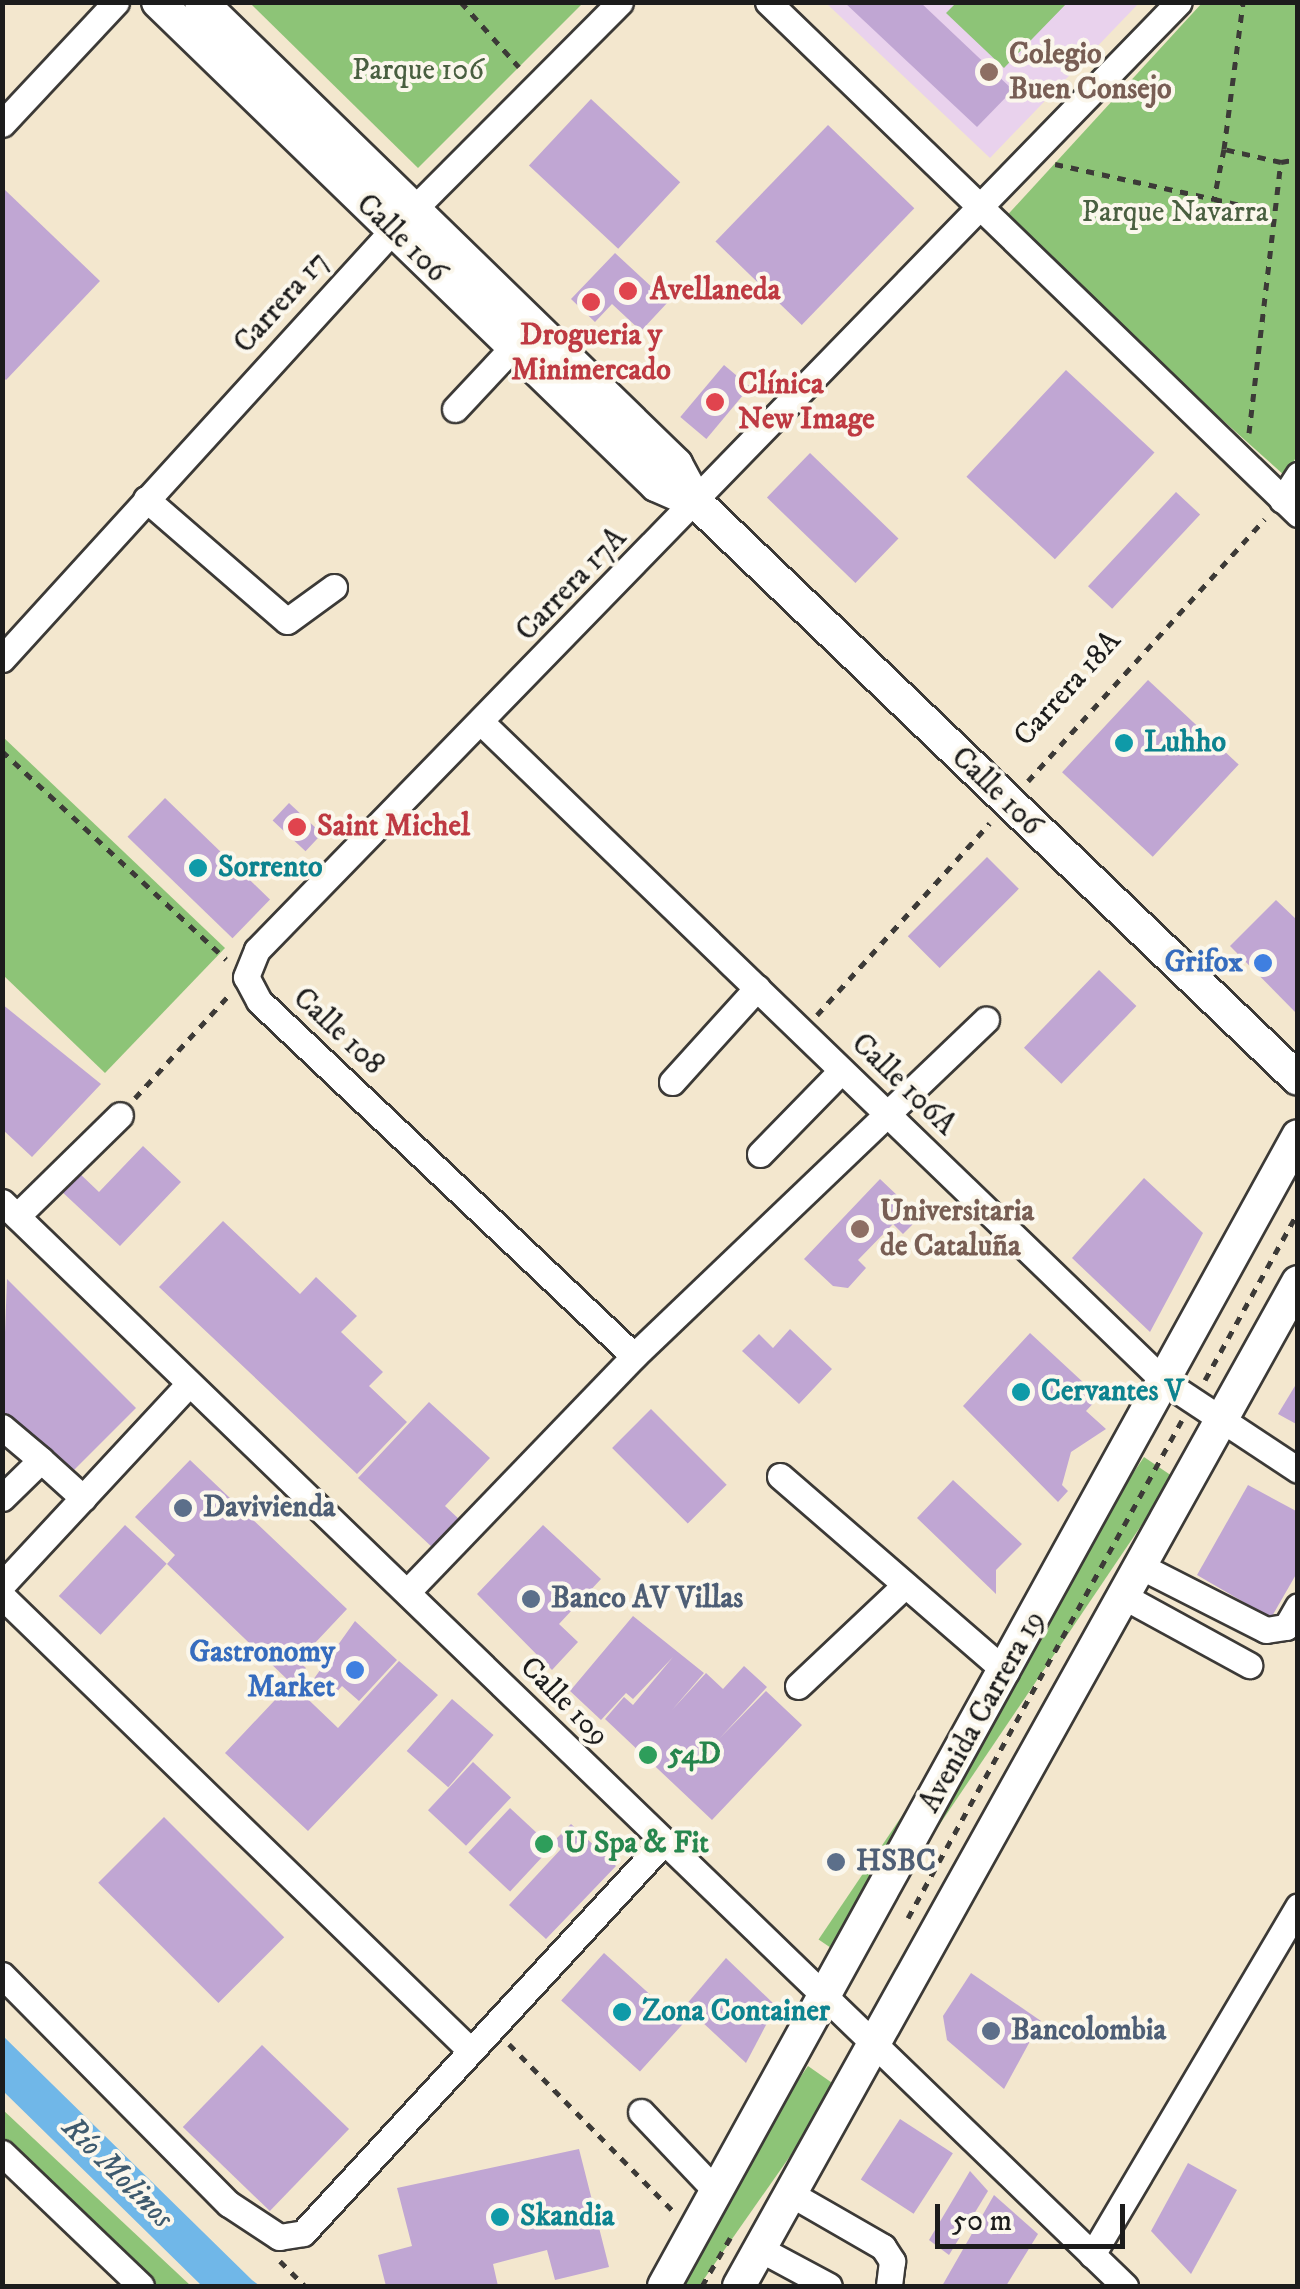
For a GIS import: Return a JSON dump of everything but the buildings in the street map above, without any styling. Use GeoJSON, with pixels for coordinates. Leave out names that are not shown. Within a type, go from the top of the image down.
{"type":"FeatureCollection","features":[{"type":"Feature","properties":{"kind":"main road","name":"Calle 106"},"geometry":{"type":"LineString","coordinates":[[158,2],[676,464],[697,503],[1298,1080]]}},
{"type":"Feature","properties":{"kind":"main road","name":"Calle 106"},"geometry":{"type":"LineString","coordinates":[[201,2],[404,219],[513,347],[656,485],[697,503]]}},
{"type":"Feature","properties":{"kind":"main road","name":"Avenida Carrera 19"},"geometry":{"type":"LineString","coordinates":[[664,2286],[1006,1672],[1298,1136]]}},
{"type":"Feature","properties":{"kind":"main road"},"geometry":{"type":"LineString","coordinates":[[739,2286],[1298,1282]]}},
{"type":"Feature","properties":{"kind":"street"},"geometry":{"type":"LineString","coordinates":[[2,124],[116,2]]}},
{"type":"Feature","properties":{"kind":"street","name":"Carrera 17"},"geometry":{"type":"LineString","coordinates":[[2,659],[404,219],[620,2]]}},
{"type":"Feature","properties":{"kind":"street"},"geometry":{"type":"LineString","coordinates":[[768,2],[980,212],[1290,507],[1298,475]]}},
{"type":"Feature","properties":{"kind":"street","name":"Carrera 17A"},"geometry":{"type":"LineString","coordinates":[[246,977],[257,950],[697,503],[1179,2]]}},
{"type":"Feature","properties":{"kind":"street"},"geometry":{"type":"LineString","coordinates":[[455,409],[513,347]]}},
{"type":"Feature","properties":{"kind":"street"},"geometry":{"type":"LineString","coordinates":[[146,500],[286,621],[334,587]]}},
{"type":"Feature","properties":{"kind":"street","name":"Calle 106A"},"geometry":{"type":"LineString","coordinates":[[482,722],[1190,1406],[1298,1470]]}},
{"type":"Feature","properties":{"kind":"street","name":"Calle 108"},"geometry":{"type":"LineString","coordinates":[[246,977],[259,1001],[634,1356]]}},
{"type":"Feature","properties":{"kind":"street"},"geometry":{"type":"LineString","coordinates":[[672,1082],[757,988]]}},
{"type":"Feature","properties":{"kind":"street"},"geometry":{"type":"LineString","coordinates":[[408,1591],[634,1356],[986,1020]]}},
{"type":"Feature","properties":{"kind":"street"},"geometry":{"type":"LineString","coordinates":[[760,1154],[841,1071]]}},
{"type":"Feature","properties":{"kind":"street"},"geometry":{"type":"LineString","coordinates":[[10,1209],[120,1115]]}},
{"type":"Feature","properties":{"kind":"street","name":"Calle 109"},"geometry":{"type":"LineString","coordinates":[[10,1209],[408,1591],[662,1846],[1125,2286]]}},
{"type":"Feature","properties":{"kind":"street"},"geometry":{"type":"LineString","coordinates":[[2,1585],[189,1384]]}},
{"type":"Feature","properties":{"kind":"street"},"geometry":{"type":"LineString","coordinates":[[2,1427],[84,1498]]}},
{"type":"Feature","properties":{"kind":"street"},"geometry":{"type":"LineString","coordinates":[[2,1498],[41,1460]]}},
{"type":"Feature","properties":{"kind":"street"},"geometry":{"type":"LineString","coordinates":[[780,1476],[1006,1672]]}},
{"type":"Feature","properties":{"kind":"street"},"geometry":{"type":"LineString","coordinates":[[1140,1566],[1266,1630],[1286,1628],[1298,1606]]}},
{"type":"Feature","properties":{"kind":"street"},"geometry":{"type":"LineString","coordinates":[[798,1686],[906,1585]]}},
{"type":"Feature","properties":{"kind":"street"},"geometry":{"type":"LineString","coordinates":[[2,1596],[470,2050]]}},
{"type":"Feature","properties":{"kind":"street"},"geometry":{"type":"LineString","coordinates":[[1124,1596],[1250,1665]]}},
{"type":"Feature","properties":{"kind":"street"},"geometry":{"type":"LineString","coordinates":[[2,1975],[229,2204],[276,2246],[321,2216],[662,1846]]}},
{"type":"Feature","properties":{"kind":"street"},"geometry":{"type":"LineString","coordinates":[[1092,2255],[1298,1906]]}},
{"type":"Feature","properties":{"kind":"street"},"geometry":{"type":"LineString","coordinates":[[641,2112],[717,2192]]}},
{"type":"Feature","properties":{"kind":"street"},"geometry":{"type":"LineString","coordinates":[[2,2153],[141,2286]]}},
{"type":"Feature","properties":{"kind":"street"},"geometry":{"type":"LineString","coordinates":[[791,2194],[883,2247],[892,2261],[889,2286]]}},
{"type":"Feature","properties":{"kind":"street"},"geometry":{"type":"LineString","coordinates":[[760,2249],[829,2286]]}},
{"type":"Feature","properties":{"kind":"path"},"geometry":{"type":"LineString","coordinates":[[461,2],[523,71]]}},
{"type":"Feature","properties":{"kind":"path"},"geometry":{"type":"LineString","coordinates":[[1214,200],[1243,2]]}},
{"type":"Feature","properties":{"kind":"path"},"geometry":{"type":"LineString","coordinates":[[1224,149],[1282,162],[1298,159]]}},
{"type":"Feature","properties":{"kind":"path"},"geometry":{"type":"LineString","coordinates":[[1030,159],[1271,212]]}},
{"type":"Feature","properties":{"kind":"path"},"geometry":{"type":"LineString","coordinates":[[1246,466],[1271,212],[1282,162]]}},
{"type":"Feature","properties":{"kind":"path","name":"Carrera 18A"},"geometry":{"type":"LineString","coordinates":[[802,1032],[1008,804],[1290,507]]}},
{"type":"Feature","properties":{"kind":"path"},"geometry":{"type":"LineString","coordinates":[[2,751],[246,977],[120,1115]]}},
{"type":"Feature","properties":{"kind":"path"},"geometry":{"type":"LineString","coordinates":[[898,1935],[1298,1212]]}},
{"type":"Feature","properties":{"kind":"path"},"geometry":{"type":"LineString","coordinates":[[492,2027],[682,2220]]}},
{"type":"Feature","properties":{"kind":"path"},"geometry":{"type":"LineString","coordinates":[[276,2246],[305,2286]]}},
{"type":"Feature","properties":{"kind":"shaded area","name":"Colegio Buen Consejo"},"geometry":{"type":"Polygon","coordinates":[[[826,3],[1139,3],[990,158],[826,3]]]}},
{"type":"Feature","properties":{"kind":"green space"},"geometry":{"type":"Polygon","coordinates":[[[956,2],[1067,3],[1004,68],[946,13],[956,2]]]}},
{"type":"Feature","properties":{"kind":"green space","name":"Parque 106"},"geometry":{"type":"Polygon","coordinates":[[[250,3],[583,3],[418,168],[250,3]]]}},
{"type":"Feature","properties":{"kind":"green space","name":"Parque Navarra"},"geometry":{"type":"Polygon","coordinates":[[[1202,3],[1297,3],[1298,454],[1285,476],[1001,222],[1202,3]]]}},
{"type":"Feature","properties":{"kind":"green space"},"geometry":{"type":"Polygon","coordinates":[[[3,737],[225,948],[105,1073],[3,975],[3,737]]]}},
{"type":"Feature","properties":{"kind":"green space"},"geometry":{"type":"Polygon","coordinates":[[[1144,1457],[1174,1477],[848,1960],[819,1939],[1144,1457]]]}},
{"type":"Feature","properties":{"kind":"green space"},"geometry":{"type":"Polygon","coordinates":[[[808,2066],[838,2087],[699,2286],[679,2286],[662,2274],[808,2066]]]}},
{"type":"Feature","properties":{"kind":"green space"},"geometry":{"type":"Polygon","coordinates":[[[2,2109],[191,2286],[151,2286],[3,2150],[2,2109]]]}},
{"type":"Feature","properties":{"kind":"water","name":"Río Molinos"},"geometry":{"type":"Polygon","coordinates":[[[2,2035],[260,2286],[202,2286],[3,2091],[2,2035]]]}},
{"type":"Feature","properties":{"kind":"place","name":"Colegio Buen Consejo"},"geometry":{"type":"Point","coordinates":[989,72]}},
{"type":"Feature","properties":{"kind":"place","name":"Avellaneda"},"geometry":{"type":"Point","coordinates":[628,291]}},
{"type":"Feature","properties":{"kind":"place","name":"Drogueria y Minimercado"},"geometry":{"type":"Point","coordinates":[591,302]}},
{"type":"Feature","properties":{"kind":"place","name":"Clínica New Image"},"geometry":{"type":"Point","coordinates":[715,402]}},
{"type":"Feature","properties":{"kind":"place","name":"Luhho"},"geometry":{"type":"Point","coordinates":[1124,743]}},
{"type":"Feature","properties":{"kind":"place","name":"Saint Michel"},"geometry":{"type":"Point","coordinates":[297,827]}},
{"type":"Feature","properties":{"kind":"place","name":"Sorrento"},"geometry":{"type":"Point","coordinates":[198,868]}},
{"type":"Feature","properties":{"kind":"place","name":"Grifox"},"geometry":{"type":"Point","coordinates":[1263,963]}},
{"type":"Feature","properties":{"kind":"place","name":"Universitaria de Cataluña"},"geometry":{"type":"Point","coordinates":[860,1229]}},
{"type":"Feature","properties":{"kind":"place","name":"Cervantes V"},"geometry":{"type":"Point","coordinates":[1021,1392]}},
{"type":"Feature","properties":{"kind":"place","name":"Davivienda"},"geometry":{"type":"Point","coordinates":[183,1508]}},
{"type":"Feature","properties":{"kind":"place","name":"Banco AV Villas"},"geometry":{"type":"Point","coordinates":[531,1599]}},
{"type":"Feature","properties":{"kind":"place","name":"Gastronomy Market"},"geometry":{"type":"Point","coordinates":[355,1670]}},
{"type":"Feature","properties":{"kind":"place","name":"54D"},"geometry":{"type":"Point","coordinates":[648,1755]}},
{"type":"Feature","properties":{"kind":"place","name":"U Spa & Fit"},"geometry":{"type":"Point","coordinates":[544,1844]}},
{"type":"Feature","properties":{"kind":"place","name":"HSBC"},"geometry":{"type":"Point","coordinates":[836,1862]}},
{"type":"Feature","properties":{"kind":"place","name":"Zona Container"},"geometry":{"type":"Point","coordinates":[622,2012]}},
{"type":"Feature","properties":{"kind":"place","name":"Bancolombia"},"geometry":{"type":"Point","coordinates":[991,2031]}},
{"type":"Feature","properties":{"kind":"place","name":"Skandia"},"geometry":{"type":"Point","coordinates":[500,2217]}}]}
